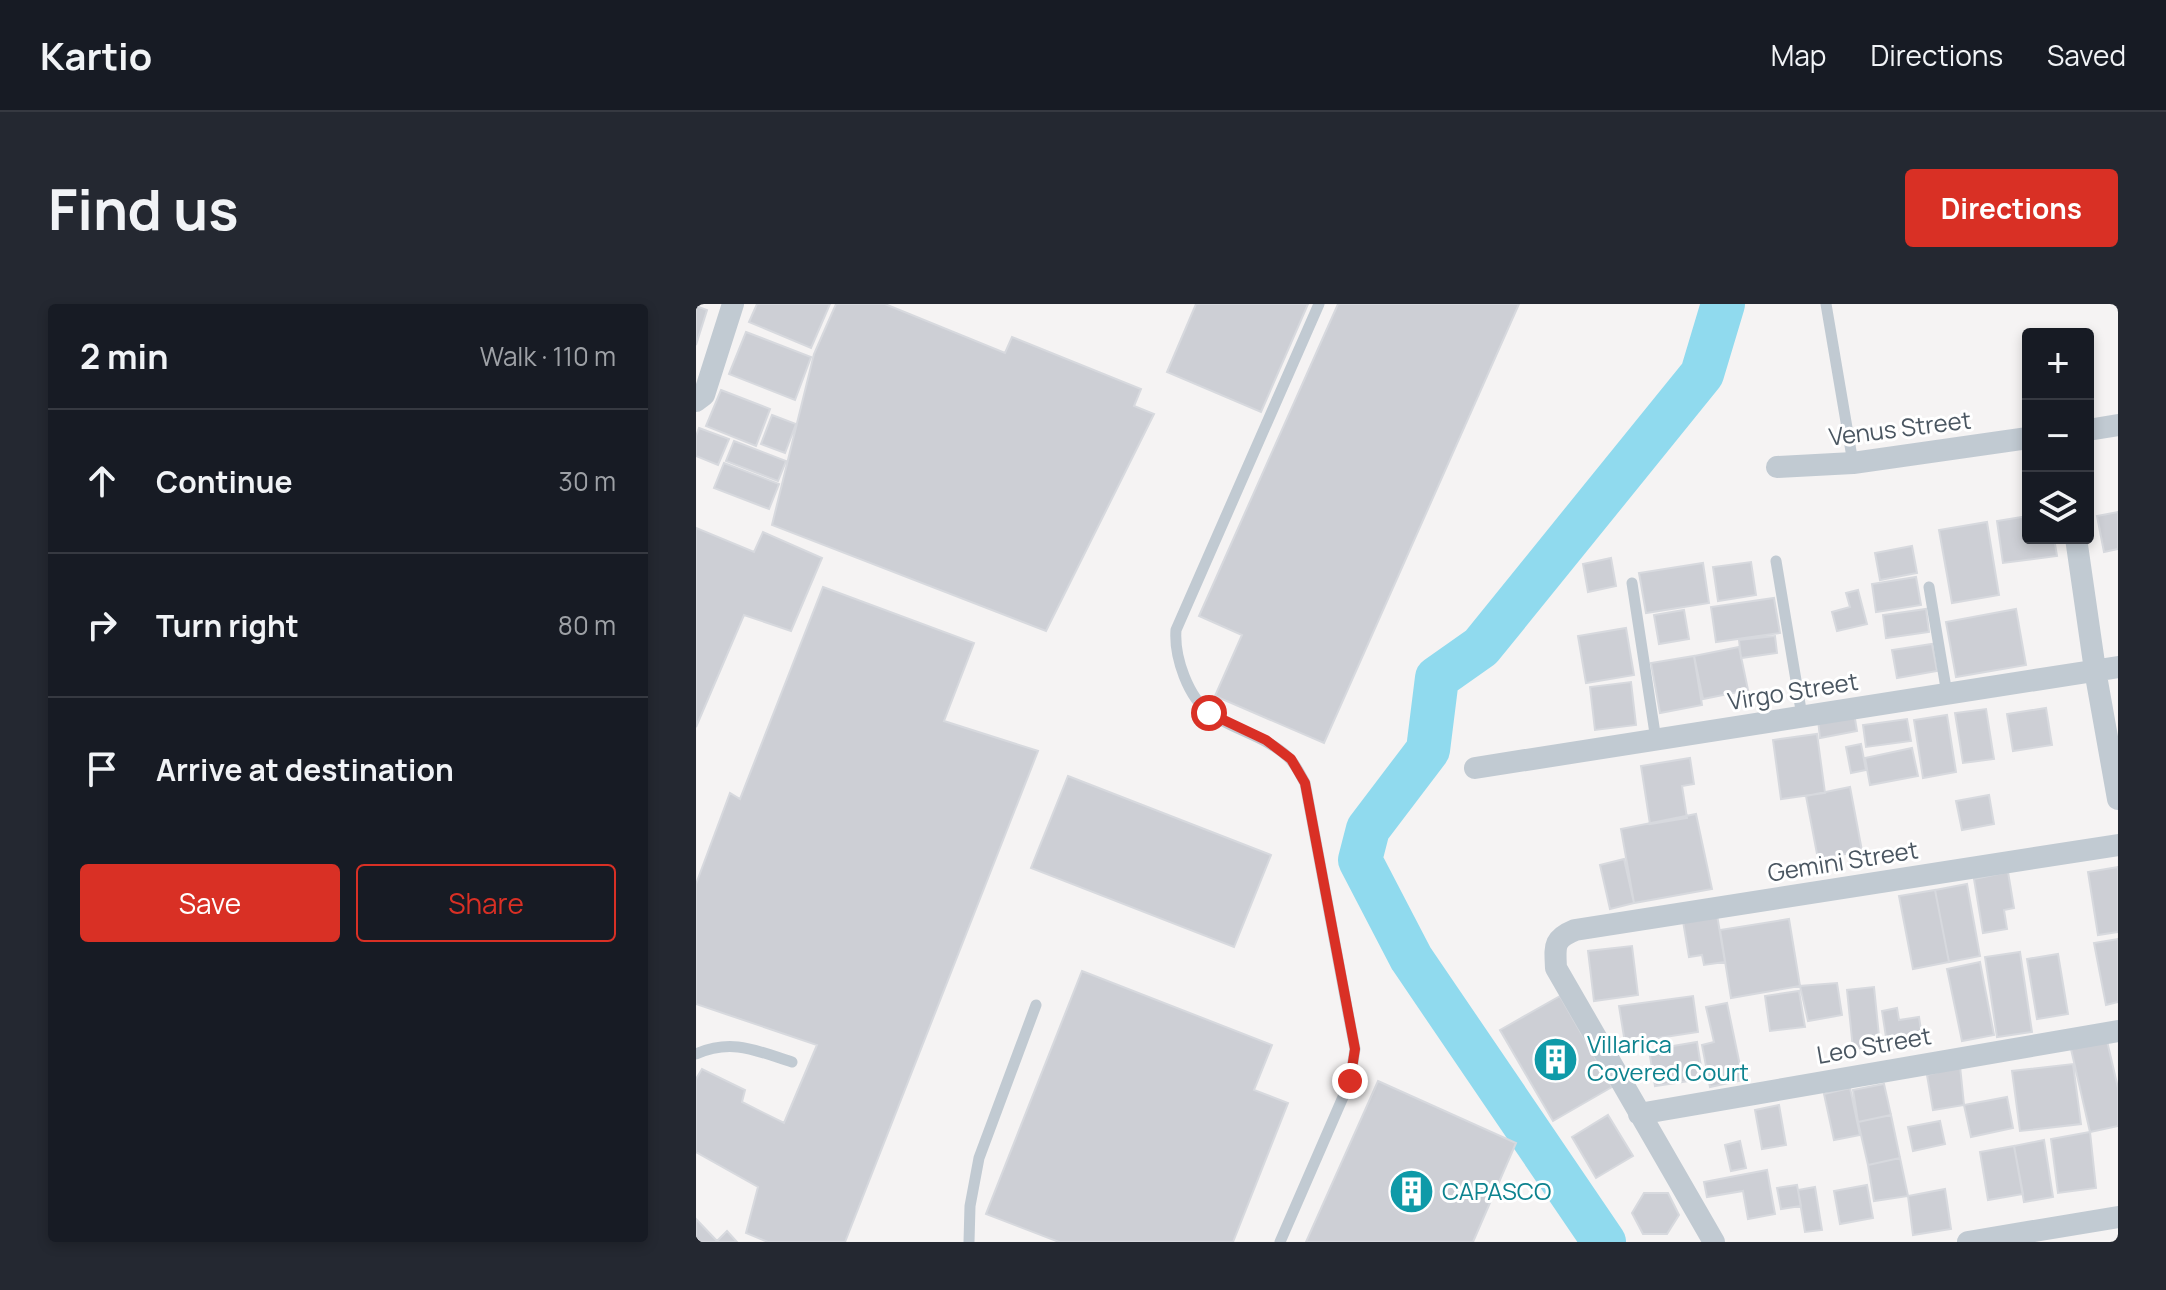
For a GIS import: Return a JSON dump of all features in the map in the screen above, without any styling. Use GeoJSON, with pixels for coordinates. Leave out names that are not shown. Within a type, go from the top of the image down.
{"type":"FeatureCollection","features":[{"type":"Feature","properties":{"kind":"street"},"geometry":{"type":"LineString","coordinates":[[696,401],[704,395],[733,304]]}},
{"type":"Feature","properties":{"kind":"street"},"geometry":{"type":"LineString","coordinates":[[2094,429],[2118,425]]}},
{"type":"Feature","properties":{"kind":"street","name":"Venus Street"},"geometry":{"type":"LineString","coordinates":[[1777,467],[1853,463],[2022,439]]}},
{"type":"Feature","properties":{"kind":"street"},"geometry":{"type":"LineString","coordinates":[[2077,544],[2118,799]]}},
{"type":"Feature","properties":{"kind":"street","name":"Virgo Street"},"geometry":{"type":"LineString","coordinates":[[1475,768],[2118,667]]}},
{"type":"Feature","properties":{"kind":"street","name":"Gemini Street"},"geometry":{"type":"LineString","coordinates":[[1639,1114],[1556,968],[1555,947],[1562,936],[1575,930],[2118,845]]}},
{"type":"Feature","properties":{"kind":"street","name":"Leo Street"},"geometry":{"type":"LineString","coordinates":[[1639,1114],[2118,1031]]}},
{"type":"Feature","properties":{"kind":"street"},"geometry":{"type":"LineString","coordinates":[[1639,1114],[1714,1242]]}},
{"type":"Feature","properties":{"kind":"street"},"geometry":{"type":"LineString","coordinates":[[1968,1242],[2118,1217]]}},
{"type":"Feature","properties":{"kind":"lane"},"geometry":{"type":"LineString","coordinates":[[1280,1242],[1350,1081],[1355,1049],[1305,783],[1291,759],[1266,740],[1209,713],[1187,684],[1175,648],[1176,630],[1319,304]]}},
{"type":"Feature","properties":{"kind":"lane"},"geometry":{"type":"LineString","coordinates":[[1826,304],[1853,463]]}},
{"type":"Feature","properties":{"kind":"lane"},"geometry":{"type":"LineString","coordinates":[[1776,561],[1802,716]]}},
{"type":"Feature","properties":{"kind":"lane"},"geometry":{"type":"LineString","coordinates":[[1632,583],[1656,740]]}},
{"type":"Feature","properties":{"kind":"lane"},"geometry":{"type":"LineString","coordinates":[[1929,587],[1947,694]]}},
{"type":"Feature","properties":{"kind":"lane"},"geometry":{"type":"LineString","coordinates":[[969,1242],[970,1206],[979,1158],[1036,1005]]}},
{"type":"Feature","properties":{"kind":"lane"},"geometry":{"type":"LineString","coordinates":[[696,1054],[709,1048],[737,1045],[792,1062]]}},
{"type":"Feature","properties":{"kind":"building"},"geometry":{"type":"Polygon","coordinates":[[[757,304],[830,304],[811,348],[749,322],[757,304]]]}},
{"type":"Feature","properties":{"kind":"building"},"geometry":{"type":"Polygon","coordinates":[[[836,304],[885,304],[1005,353],[1012,337],[1141,389],[1134,406],[1154,414],[1046,631],[772,525],[814,354],[836,304]]]}},
{"type":"Feature","properties":{"kind":"building"},"geometry":{"type":"Polygon","coordinates":[[[1196,304],[1308,304],[1261,412],[1167,372],[1196,304]]]}},
{"type":"Feature","properties":{"kind":"building"},"geometry":{"type":"Polygon","coordinates":[[[1338,304],[1519,304],[1324,743],[1215,696],[1242,635],[1199,616],[1338,304]]]}},
{"type":"Feature","properties":{"kind":"building"},"geometry":{"type":"Polygon","coordinates":[[[696,306],[707,310],[696,345],[696,306]]]}},
{"type":"Feature","properties":{"kind":"building"},"geometry":{"type":"Polygon","coordinates":[[[746,332],[811,357],[795,400],[729,374],[746,332]]]}},
{"type":"Feature","properties":{"kind":"building"},"geometry":{"type":"Polygon","coordinates":[[[721,390],[770,409],[756,446],[706,426],[721,390]]]}},
{"type":"Feature","properties":{"kind":"building"},"geometry":{"type":"Polygon","coordinates":[[[772,415],[796,424],[785,453],[761,444],[772,415]]]}},
{"type":"Feature","properties":{"kind":"building"},"geometry":{"type":"Polygon","coordinates":[[[699,428],[729,439],[718,465],[696,456],[699,428]]]}},
{"type":"Feature","properties":{"kind":"building"},"geometry":{"type":"Polygon","coordinates":[[[734,441],[786,461],[778,481],[726,461],[734,441]]]}},
{"type":"Feature","properties":{"kind":"building"},"geometry":{"type":"Polygon","coordinates":[[[724,463],[779,484],[769,509],[714,488],[724,463]]]}},
{"type":"Feature","properties":{"kind":"building"},"geometry":{"type":"Polygon","coordinates":[[[2118,512],[2118,549],[2104,552],[2097,516],[2118,512]]]}},
{"type":"Feature","properties":{"kind":"building"},"geometry":{"type":"Polygon","coordinates":[[[2022,517],[2022,544],[2055,544],[2057,556],[2003,563],[1997,521],[2022,517]]]}},
{"type":"Feature","properties":{"kind":"building"},"geometry":{"type":"Polygon","coordinates":[[[1987,522],[1999,595],[1952,603],[1939,530],[1987,522]]]}},
{"type":"Feature","properties":{"kind":"building"},"geometry":{"type":"Polygon","coordinates":[[[696,528],[754,552],[763,532],[822,558],[791,631],[744,615],[696,727],[696,528]]]}},
{"type":"Feature","properties":{"kind":"building"},"geometry":{"type":"Polygon","coordinates":[[[1912,546],[1917,573],[1880,580],[1875,553],[1912,546]]]}},
{"type":"Feature","properties":{"kind":"building"},"geometry":{"type":"Polygon","coordinates":[[[1611,558],[1616,586],[1588,592],[1583,564],[1611,558]]]}},
{"type":"Feature","properties":{"kind":"building"},"geometry":{"type":"Polygon","coordinates":[[[1751,562],[1756,595],[1718,601],[1713,567],[1751,562]]]}},
{"type":"Feature","properties":{"kind":"building"},"geometry":{"type":"Polygon","coordinates":[[[1703,563],[1709,603],[1646,613],[1639,573],[1703,563]]]}},
{"type":"Feature","properties":{"kind":"building"},"geometry":{"type":"Polygon","coordinates":[[[1916,577],[1921,605],[1876,612],[1872,584],[1916,577]]]}},
{"type":"Feature","properties":{"kind":"building"},"geometry":{"type":"Polygon","coordinates":[[[823,587],[974,643],[944,721],[1038,751],[845,1242],[768,1242],[746,1233],[758,1187],[696,1152],[696,1079],[702,1069],[745,1090],[742,1102],[784,1123],[817,1045],[696,1004],[696,884],[730,793],[740,799],[823,587]]]}},
{"type":"Feature","properties":{"kind":"building"},"geometry":{"type":"Polygon","coordinates":[[[1858,590],[1867,624],[1837,631],[1832,612],[1850,607],[1846,593],[1858,590]]]}},
{"type":"Feature","properties":{"kind":"building"},"geometry":{"type":"Polygon","coordinates":[[[1774,598],[1780,633],[1716,642],[1711,607],[1774,598]]]}},
{"type":"Feature","properties":{"kind":"building"},"geometry":{"type":"Polygon","coordinates":[[[1926,609],[1929,632],[1886,638],[1883,615],[1926,609]]]}},
{"type":"Feature","properties":{"kind":"building"},"geometry":{"type":"Polygon","coordinates":[[[2016,609],[2026,665],[1956,677],[1946,622],[2016,609]]]}},
{"type":"Feature","properties":{"kind":"building"},"geometry":{"type":"Polygon","coordinates":[[[1684,610],[1689,639],[1659,644],[1654,615],[1684,610]]]}},
{"type":"Feature","properties":{"kind":"building"},"geometry":{"type":"Polygon","coordinates":[[[1626,628],[1634,675],[1586,683],[1578,636],[1626,628]]]}},
{"type":"Feature","properties":{"kind":"building"},"geometry":{"type":"Polygon","coordinates":[[[1775,636],[1777,653],[1741,658],[1739,640],[1775,636]]]}},
{"type":"Feature","properties":{"kind":"building"},"geometry":{"type":"Polygon","coordinates":[[[1932,644],[1937,671],[1897,678],[1892,650],[1932,644]]]}},
{"type":"Feature","properties":{"kind":"building"},"geometry":{"type":"Polygon","coordinates":[[[1739,647],[1748,690],[1703,699],[1694,656],[1739,647]]]}},
{"type":"Feature","properties":{"kind":"building"},"geometry":{"type":"Polygon","coordinates":[[[1694,656],[1702,705],[1660,713],[1651,663],[1694,656]]]}},
{"type":"Feature","properties":{"kind":"building"},"geometry":{"type":"Polygon","coordinates":[[[1631,682],[1636,725],[1595,730],[1590,687],[1631,682]]]}},
{"type":"Feature","properties":{"kind":"building"},"geometry":{"type":"Polygon","coordinates":[[[2046,708],[2052,745],[2013,751],[2007,714],[2046,708]]]}},
{"type":"Feature","properties":{"kind":"building"},"geometry":{"type":"Polygon","coordinates":[[[1986,709],[1994,759],[1963,763],[1955,713],[1986,709]]]}},
{"type":"Feature","properties":{"kind":"building"},"geometry":{"type":"Polygon","coordinates":[[[1854,713],[1857,731],[1820,738],[1818,719],[1854,713]]]}},
{"type":"Feature","properties":{"kind":"building"},"geometry":{"type":"Polygon","coordinates":[[[1947,715],[1956,772],[1923,778],[1914,720],[1947,715]]]}},
{"type":"Feature","properties":{"kind":"building"},"geometry":{"type":"Polygon","coordinates":[[[1907,719],[1911,741],[1866,747],[1863,725],[1907,719]]]}},
{"type":"Feature","properties":{"kind":"building"},"geometry":{"type":"Polygon","coordinates":[[[1817,734],[1825,793],[1781,799],[1773,740],[1817,734]]]}},
{"type":"Feature","properties":{"kind":"building"},"geometry":{"type":"Polygon","coordinates":[[[1861,744],[1866,770],[1851,773],[1846,747],[1861,744]]]}},
{"type":"Feature","properties":{"kind":"building"},"geometry":{"type":"Polygon","coordinates":[[[1912,748],[1918,776],[1870,785],[1865,758],[1912,748]]]}},
{"type":"Feature","properties":{"kind":"building"},"geometry":{"type":"Polygon","coordinates":[[[1690,758],[1694,784],[1682,786],[1687,818],[1650,824],[1641,766],[1690,758]]]}},
{"type":"Feature","properties":{"kind":"building"},"geometry":{"type":"Polygon","coordinates":[[[1068,776],[1271,855],[1234,947],[1031,868],[1068,776]]]}},
{"type":"Feature","properties":{"kind":"building"},"geometry":{"type":"Polygon","coordinates":[[[1850,787],[1862,851],[1818,859],[1806,796],[1850,787]]]}},
{"type":"Feature","properties":{"kind":"building"},"geometry":{"type":"Polygon","coordinates":[[[1989,795],[1994,824],[1962,830],[1956,801],[1989,795]]]}},
{"type":"Feature","properties":{"kind":"building"},"geometry":{"type":"Polygon","coordinates":[[[1696,814],[1712,889],[1634,903],[1621,829],[1696,814]]]}},
{"type":"Feature","properties":{"kind":"building"},"geometry":{"type":"Polygon","coordinates":[[[1624,859],[1634,903],[1610,909],[1600,865],[1624,859]]]}},
{"type":"Feature","properties":{"kind":"building"},"geometry":{"type":"Polygon","coordinates":[[[2118,867],[2118,932],[2098,935],[2088,872],[2118,867]]]}},
{"type":"Feature","properties":{"kind":"building"},"geometry":{"type":"Polygon","coordinates":[[[2008,872],[2014,908],[2004,910],[2007,929],[1983,933],[1974,879],[2008,872]]]}},
{"type":"Feature","properties":{"kind":"building"},"geometry":{"type":"Polygon","coordinates":[[[1967,884],[1980,956],[1949,962],[1935,890],[1967,884]]]}},
{"type":"Feature","properties":{"kind":"building"},"geometry":{"type":"Polygon","coordinates":[[[1935,890],[1949,962],[1913,969],[1899,896],[1935,890]]]}},
{"type":"Feature","properties":{"kind":"building"},"geometry":{"type":"Polygon","coordinates":[[[1717,915],[1725,962],[1704,965],[1702,955],[1689,957],[1683,921],[1717,915]]]}},
{"type":"Feature","properties":{"kind":"building"},"geometry":{"type":"Polygon","coordinates":[[[1789,919],[1800,986],[1731,998],[1720,930],[1789,919]]]}},
{"type":"Feature","properties":{"kind":"building"},"geometry":{"type":"Polygon","coordinates":[[[2118,939],[2118,1002],[2106,1005],[2094,943],[2118,939]]]}},
{"type":"Feature","properties":{"kind":"building"},"geometry":{"type":"Polygon","coordinates":[[[1632,946],[1638,995],[1594,1001],[1588,951],[1632,946]]]}},
{"type":"Feature","properties":{"kind":"building"},"geometry":{"type":"Polygon","coordinates":[[[2020,952],[2032,1032],[1997,1037],[1985,957],[2020,952]]]}},
{"type":"Feature","properties":{"kind":"building"},"geometry":{"type":"Polygon","coordinates":[[[2058,954],[2068,1014],[2037,1019],[2027,959],[2058,954]]]}},
{"type":"Feature","properties":{"kind":"building"},"geometry":{"type":"Polygon","coordinates":[[[1980,962],[1994,1035],[1962,1041],[1947,969],[1980,962]]]}},
{"type":"Feature","properties":{"kind":"building"},"geometry":{"type":"Polygon","coordinates":[[[1082,971],[1272,1045],[1254,1090],[1288,1103],[1233,1242],[1059,1242],[986,1214],[1082,971]]]}},
{"type":"Feature","properties":{"kind":"building"},"geometry":{"type":"Polygon","coordinates":[[[1837,983],[1842,1015],[1808,1021],[1800,986],[1837,983]]]}},
{"type":"Feature","properties":{"kind":"building"},"geometry":{"type":"Polygon","coordinates":[[[1874,987],[1880,1046],[1853,1049],[1847,990],[1874,987]]]}},
{"type":"Feature","properties":{"kind":"building"},"geometry":{"type":"Polygon","coordinates":[[[1799,991],[1805,1027],[1770,1031],[1765,996],[1799,991]]]}},
{"type":"Feature","properties":{"kind":"building","name":"Villarica Covered Court"},"geometry":{"type":"Polygon","coordinates":[[[1560,996],[1612,1087],[1553,1121],[1500,1030],[1560,996]]]}},
{"type":"Feature","properties":{"kind":"building"},"geometry":{"type":"Polygon","coordinates":[[[1693,996],[1698,1032],[1625,1043],[1619,1006],[1693,996]]]}},
{"type":"Feature","properties":{"kind":"building"},"geometry":{"type":"Polygon","coordinates":[[[1727,1003],[1743,1080],[1710,1087],[1702,1045],[1714,1042],[1706,1007],[1727,1003]]]}},
{"type":"Feature","properties":{"kind":"building"},"geometry":{"type":"Polygon","coordinates":[[[1897,1008],[1899,1020],[1919,1017],[1923,1044],[1888,1050],[1882,1011],[1897,1008]]]}},
{"type":"Feature","properties":{"kind":"building"},"geometry":{"type":"Polygon","coordinates":[[[2107,1041],[2118,1088],[2118,1126],[2090,1132],[2071,1049],[2107,1041]]]}},
{"type":"Feature","properties":{"kind":"building"},"geometry":{"type":"Polygon","coordinates":[[[1697,1042],[1703,1079],[1655,1086],[1649,1050],[1697,1042]]]}},
{"type":"Feature","properties":{"kind":"building"},"geometry":{"type":"Polygon","coordinates":[[[2073,1064],[2081,1124],[2020,1131],[2012,1071],[2073,1064]]]}},
{"type":"Feature","properties":{"kind":"building"},"geometry":{"type":"Polygon","coordinates":[[[1960,1066],[1964,1105],[1933,1110],[1927,1075],[1960,1066]]]}},
{"type":"Feature","properties":{"kind":"building","name":"CAPASCO"},"geometry":{"type":"Polygon","coordinates":[[[1378,1081],[1516,1143],[1473,1242],[1306,1242],[1378,1081]]]}},
{"type":"Feature","properties":{"kind":"building"},"geometry":{"type":"Polygon","coordinates":[[[1884,1084],[1891,1115],[1858,1122],[1853,1090],[1884,1084]]]}},
{"type":"Feature","properties":{"kind":"building"},"geometry":{"type":"Polygon","coordinates":[[[1850,1088],[1860,1135],[1834,1140],[1824,1094],[1850,1088]]]}},
{"type":"Feature","properties":{"kind":"building"},"geometry":{"type":"Polygon","coordinates":[[[2007,1097],[2013,1128],[1971,1137],[1964,1105],[2007,1097]]]}},
{"type":"Feature","properties":{"kind":"building"},"geometry":{"type":"Polygon","coordinates":[[[1779,1105],[1786,1145],[1762,1149],[1755,1110],[1779,1105]]]}},
{"type":"Feature","properties":{"kind":"building"},"geometry":{"type":"Polygon","coordinates":[[[1608,1115],[1633,1156],[1596,1178],[1572,1137],[1608,1115]]]}},
{"type":"Feature","properties":{"kind":"building"},"geometry":{"type":"Polygon","coordinates":[[[1891,1115],[1900,1158],[1868,1165],[1858,1122],[1891,1115]]]}},
{"type":"Feature","properties":{"kind":"building"},"geometry":{"type":"Polygon","coordinates":[[[1940,1121],[1945,1144],[1913,1151],[1908,1127],[1940,1121]]]}},
{"type":"Feature","properties":{"kind":"building"},"geometry":{"type":"Polygon","coordinates":[[[2090,1132],[2096,1188],[2058,1193],[2051,1139],[2090,1132]]]}},
{"type":"Feature","properties":{"kind":"building"},"geometry":{"type":"Polygon","coordinates":[[[2044,1140],[2053,1197],[2024,1202],[2014,1146],[2044,1140]]]}},
{"type":"Feature","properties":{"kind":"building"},"geometry":{"type":"Polygon","coordinates":[[[1740,1141],[1746,1168],[1731,1171],[1725,1145],[1740,1141]]]}},
{"type":"Feature","properties":{"kind":"building"},"geometry":{"type":"Polygon","coordinates":[[[2014,1146],[2023,1194],[1988,1200],[1980,1152],[2014,1146]]]}},
{"type":"Feature","properties":{"kind":"building"},"geometry":{"type":"Polygon","coordinates":[[[1900,1158],[1908,1196],[1874,1201],[1868,1165],[1900,1158]]]}},
{"type":"Feature","properties":{"kind":"building"},"geometry":{"type":"Polygon","coordinates":[[[1767,1170],[1775,1214],[1748,1219],[1743,1191],[1707,1197],[1704,1182],[1767,1170]]]}},
{"type":"Feature","properties":{"kind":"building"},"geometry":{"type":"Polygon","coordinates":[[[1797,1185],[1801,1206],[1781,1209],[1777,1188],[1797,1185]]]}},
{"type":"Feature","properties":{"kind":"building"},"geometry":{"type":"Polygon","coordinates":[[[1867,1185],[1873,1218],[1840,1224],[1834,1191],[1867,1185]]]}},
{"type":"Feature","properties":{"kind":"building"},"geometry":{"type":"Polygon","coordinates":[[[1815,1187],[1822,1230],[1805,1232],[1798,1190],[1815,1187]]]}},
{"type":"Feature","properties":{"kind":"building"},"geometry":{"type":"Polygon","coordinates":[[[1945,1189],[1951,1229],[1913,1235],[1908,1196],[1945,1189]]]}},
{"type":"Feature","properties":{"kind":"building"},"geometry":{"type":"Polygon","coordinates":[[[1644,1193],[1668,1193],[1679,1215],[1667,1234],[1643,1234],[1632,1213],[1644,1193]]]}},
{"type":"Feature","properties":{"kind":"building"},"geometry":{"type":"Polygon","coordinates":[[[696,1219],[717,1241],[727,1231],[737,1242],[696,1242],[696,1219]]]}},
{"type":"Feature","properties":{"kind":"waterway"},"geometry":{"type":"LineString","coordinates":[[1604,1242],[1411,958],[1360,860],[1368,829],[1428,750],[1437,678],[1481,647],[1702,374],[1723,304]]}},
{"type":"Feature","properties":{"kind":"place","name":"Villarica Covered Court"},"geometry":{"type":"Point","coordinates":[1556,1059]}},
{"type":"Feature","properties":{"kind":"place","name":"CAPASCO"},"geometry":{"type":"Point","coordinates":[1411,1192]}},
{"type":"Feature","properties":{"kind":"route"},"geometry":{"type":"LineString","coordinates":[[1209,713],[1266,740],[1291,759],[1305,783],[1355,1049],[1350,1081]]}}]}
